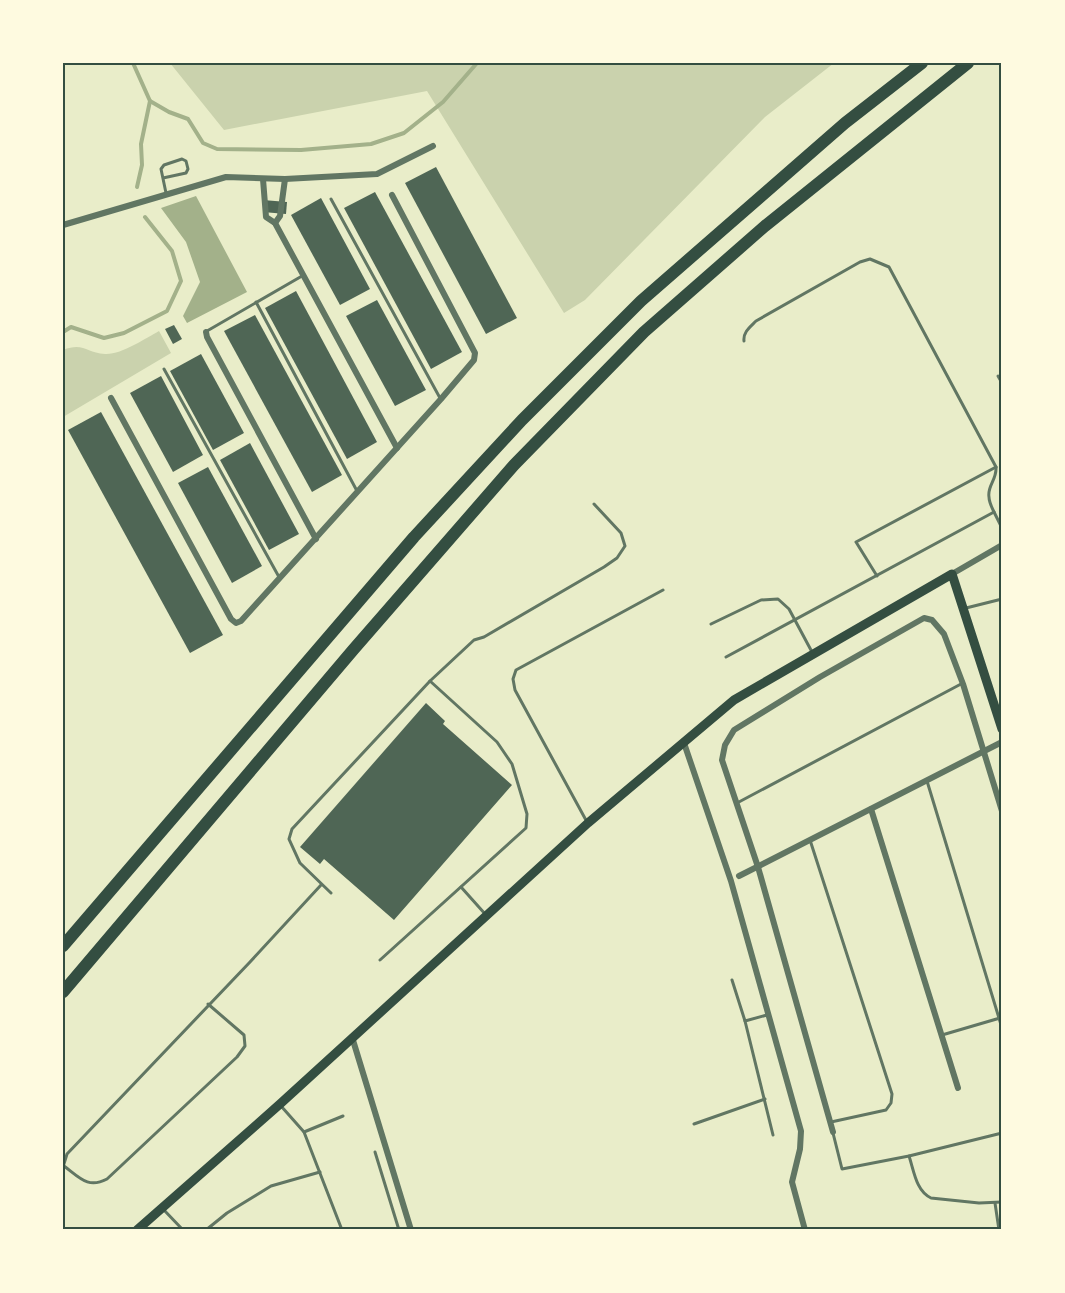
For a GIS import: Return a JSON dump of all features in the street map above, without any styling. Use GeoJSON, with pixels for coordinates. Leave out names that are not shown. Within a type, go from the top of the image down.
{"type":"FeatureCollection","features":[{"type":"Feature","properties":{"kind":"highway"},"geometry":{"type":"LineString","coordinates":[[63,946],[414,537],[522,420],[641,301],[845,123],[922,63]]}},
{"type":"Feature","properties":{"kind":"highway"},"geometry":{"type":"LineString","coordinates":[[63,992],[522,456],[644,332],[765,226],[968,63]]}},
{"type":"Feature","properties":{"kind":"main road"},"geometry":{"type":"LineString","coordinates":[[139,1229],[487,917],[588,823],[734,700],[952,574],[1002,729]]}},
{"type":"Feature","properties":{"kind":"street"},"geometry":{"type":"LineString","coordinates":[[63,225],[226,177],[285,179],[377,174],[434,146]]}},
{"type":"Feature","properties":{"kind":"street"},"geometry":{"type":"LineString","coordinates":[[263,179],[266,217],[275,223],[397,448]]}},
{"type":"Feature","properties":{"kind":"street"},"geometry":{"type":"LineString","coordinates":[[275,223],[280,216],[285,179]]}},
{"type":"Feature","properties":{"kind":"street"},"geometry":{"type":"LineString","coordinates":[[111,398],[231,619],[236,623],[241,621],[474,360],[475,353],[392,195]]}},
{"type":"Feature","properties":{"kind":"street"},"geometry":{"type":"LineString","coordinates":[[206,332],[316,539]]}},
{"type":"Feature","properties":{"kind":"street"},"geometry":{"type":"LineString","coordinates":[[952,574],[1002,545]]}},
{"type":"Feature","properties":{"kind":"street"},"geometry":{"type":"LineString","coordinates":[[833,1132],[758,867],[722,760],[725,745],[734,730],[820,677],[924,618],[933,620],[944,634],[963,684],[1002,811]]}},
{"type":"Feature","properties":{"kind":"street"},"geometry":{"type":"LineString","coordinates":[[739,876],[1002,742]]}},
{"type":"Feature","properties":{"kind":"street"},"geometry":{"type":"LineString","coordinates":[[684,743],[730,881],[801,1131],[800,1149],[792,1182],[805,1230]]}},
{"type":"Feature","properties":{"kind":"street"},"geometry":{"type":"LineString","coordinates":[[871,809],[958,1088]]}},
{"type":"Feature","properties":{"kind":"street"},"geometry":{"type":"LineString","coordinates":[[352,1037],[411,1230]]}},
{"type":"Feature","properties":{"kind":"lane"},"geometry":{"type":"LineString","coordinates":[[164,178],[186,173],[188,169],[186,161],[182,159],[164,165],[161,169],[166,195]]}},
{"type":"Feature","properties":{"kind":"lane"},"geometry":{"type":"LineString","coordinates":[[331,199],[441,399]]}},
{"type":"Feature","properties":{"kind":"lane"},"geometry":{"type":"LineString","coordinates":[[744,341],[747,330],[756,321],[860,262],[870,259],[889,267],[996,467],[997,476],[989,492],[989,498],[1002,528]]}},
{"type":"Feature","properties":{"kind":"lane"},"geometry":{"type":"LineString","coordinates":[[206,332],[208,328],[304,276]]}},
{"type":"Feature","properties":{"kind":"lane"},"geometry":{"type":"LineString","coordinates":[[256,302],[358,492]]}},
{"type":"Feature","properties":{"kind":"lane"},"geometry":{"type":"LineString","coordinates":[[164,369],[279,579]]}},
{"type":"Feature","properties":{"kind":"lane"},"geometry":{"type":"LineString","coordinates":[[998,376],[1002,383]]}},
{"type":"Feature","properties":{"kind":"lane"},"geometry":{"type":"LineString","coordinates":[[877,576],[856,542],[996,467]]}},
{"type":"Feature","properties":{"kind":"lane"},"geometry":{"type":"LineString","coordinates":[[331,893],[300,863],[289,839],[292,829],[430,681],[474,640],[484,638],[617,558],[625,546],[621,533],[594,504]]}},
{"type":"Feature","properties":{"kind":"lane"},"geometry":{"type":"LineString","coordinates":[[726,657],[994,512]]}},
{"type":"Feature","properties":{"kind":"lane"},"geometry":{"type":"LineString","coordinates":[[588,823],[515,690],[513,680],[516,670],[663,590]]}},
{"type":"Feature","properties":{"kind":"lane"},"geometry":{"type":"LineString","coordinates":[[963,609],[1002,598]]}},
{"type":"Feature","properties":{"kind":"lane"},"geometry":{"type":"LineString","coordinates":[[711,624],[761,600],[778,599],[796,620],[813,654]]}},
{"type":"Feature","properties":{"kind":"lane"},"geometry":{"type":"LineString","coordinates":[[380,960],[526,828],[527,814],[512,764],[497,742],[430,681]]}},
{"type":"Feature","properties":{"kind":"lane"},"geometry":{"type":"LineString","coordinates":[[737,802],[963,684]]}},
{"type":"Feature","properties":{"kind":"lane"},"geometry":{"type":"LineString","coordinates":[[927,781],[1002,1028]]}},
{"type":"Feature","properties":{"kind":"lane"},"geometry":{"type":"LineString","coordinates":[[810,840],[892,1094],[891,1103],[886,1110],[830,1123]]}},
{"type":"Feature","properties":{"kind":"lane"},"geometry":{"type":"LineString","coordinates":[[730,881],[739,876]]}},
{"type":"Feature","properties":{"kind":"lane"},"geometry":{"type":"LineString","coordinates":[[208,1004],[244,1035],[245,1046],[237,1057],[107,1179],[98,1184],[87,1182],[63,1167],[67,1154],[208,1004],[250,962],[321,885]]}},
{"type":"Feature","properties":{"kind":"lane"},"geometry":{"type":"LineString","coordinates":[[461,887],[487,917]]}},
{"type":"Feature","properties":{"kind":"lane"},"geometry":{"type":"LineString","coordinates":[[732,980],[745,1021],[773,1135]]}},
{"type":"Feature","properties":{"kind":"lane"},"geometry":{"type":"LineString","coordinates":[[745,1021],[768,1015]]}},
{"type":"Feature","properties":{"kind":"lane"},"geometry":{"type":"LineString","coordinates":[[942,1035],[1000,1018]]}},
{"type":"Feature","properties":{"kind":"lane"},"geometry":{"type":"LineString","coordinates":[[694,1124],[765,1098]]}},
{"type":"Feature","properties":{"kind":"lane"},"geometry":{"type":"LineString","coordinates":[[280,1104],[304,1132],[342,1230]]}},
{"type":"Feature","properties":{"kind":"lane"},"geometry":{"type":"LineString","coordinates":[[304,1132],[343,1116]]}},
{"type":"Feature","properties":{"kind":"lane"},"geometry":{"type":"LineString","coordinates":[[833,1132],[842,1169],[909,1156],[1002,1133]]}},
{"type":"Feature","properties":{"kind":"lane"},"geometry":{"type":"LineString","coordinates":[[375,1152],[399,1230]]}},
{"type":"Feature","properties":{"kind":"lane"},"geometry":{"type":"LineString","coordinates":[[909,1156],[920,1189],[931,1198],[979,1203],[1002,1202]]}},
{"type":"Feature","properties":{"kind":"lane"},"geometry":{"type":"LineString","coordinates":[[206,1230],[227,1213],[271,1186],[320,1172]]}},
{"type":"Feature","properties":{"kind":"lane"},"geometry":{"type":"LineString","coordinates":[[995,1203],[999,1230]]}},
{"type":"Feature","properties":{"kind":"lane"},"geometry":{"type":"LineString","coordinates":[[163,1207],[183,1230]]}},
{"type":"Feature","properties":{"kind":"shaded area"},"geometry":{"type":"Polygon","coordinates":[[[170,63],[834,63],[765,117],[585,300],[564,313],[427,91],[224,130],[170,63]]]}},
{"type":"Feature","properties":{"kind":"shaded area"},"geometry":{"type":"Polygon","coordinates":[[[196,196],[247,292],[187,323],[183,316],[200,282],[186,242],[161,208],[196,196]]]}},
{"type":"Feature","properties":{"kind":"shaded area"},"geometry":{"type":"Polygon","coordinates":[[[159,331],[171,353],[63,417],[63,350],[81,347],[111,354],[133,346],[159,331]]]}},
{"type":"Feature","properties":{"kind":"building"},"geometry":{"type":"Polygon","coordinates":[[[436,167],[517,318],[486,334],[405,183],[436,167]]]}},
{"type":"Feature","properties":{"kind":"building"},"geometry":{"type":"Polygon","coordinates":[[[375,192],[462,352],[431,369],[344,208],[375,192]]]}},
{"type":"Feature","properties":{"kind":"building"},"geometry":{"type":"Polygon","coordinates":[[[321,198],[370,289],[340,305],[291,215],[321,198]]]}},
{"type":"Feature","properties":{"kind":"building"},"geometry":{"type":"Polygon","coordinates":[[[263,200],[287,202],[286,214],[263,212],[263,200]]]}},
{"type":"Feature","properties":{"kind":"building"},"geometry":{"type":"Polygon","coordinates":[[[296,291],[377,442],[347,459],[265,308],[296,291]]]}},
{"type":"Feature","properties":{"kind":"building"},"geometry":{"type":"Polygon","coordinates":[[[377,300],[426,390],[395,406],[346,316],[377,300]]]}},
{"type":"Feature","properties":{"kind":"building"},"geometry":{"type":"Polygon","coordinates":[[[255,315],[342,475],[312,492],[224,331],[255,315]]]}},
{"type":"Feature","properties":{"kind":"building"},"geometry":{"type":"Polygon","coordinates":[[[174,325],[182,339],[173,344],[165,329],[174,325]]]}},
{"type":"Feature","properties":{"kind":"building"},"geometry":{"type":"Polygon","coordinates":[[[201,354],[244,433],[213,450],[170,371],[201,354]]]}},
{"type":"Feature","properties":{"kind":"building"},"geometry":{"type":"Polygon","coordinates":[[[161,376],[203,455],[173,472],[130,393],[161,376]]]}},
{"type":"Feature","properties":{"kind":"building"},"geometry":{"type":"Polygon","coordinates":[[[101,412],[223,635],[190,653],[68,430],[101,412]]]}},
{"type":"Feature","properties":{"kind":"building"},"geometry":{"type":"Polygon","coordinates":[[[250,443],[299,534],[269,550],[220,460],[250,443]]]}},
{"type":"Feature","properties":{"kind":"building"},"geometry":{"type":"Polygon","coordinates":[[[208,467],[262,566],[232,583],[178,483],[208,467]]]}},
{"type":"Feature","properties":{"kind":"building"},"geometry":{"type":"Polygon","coordinates":[[[426,703],[445,721],[443,724],[512,785],[394,920],[324,859],[320,864],[300,847],[426,703]]]}},
{"type":"Feature","properties":{"kind":"waterway"},"geometry":{"type":"LineString","coordinates":[[133,63],[150,101],[169,112],[188,119],[203,143],[217,149],[301,150],[371,144],[404,133],[443,102],[477,63]]}},
{"type":"Feature","properties":{"kind":"waterway"},"geometry":{"type":"LineString","coordinates":[[137,187],[142,165],[141,144],[150,101]]}},
{"type":"Feature","properties":{"kind":"waterway"},"geometry":{"type":"LineString","coordinates":[[63,332],[71,327],[104,338],[124,333],[167,311],[181,281],[172,251],[145,217]]}}]}
